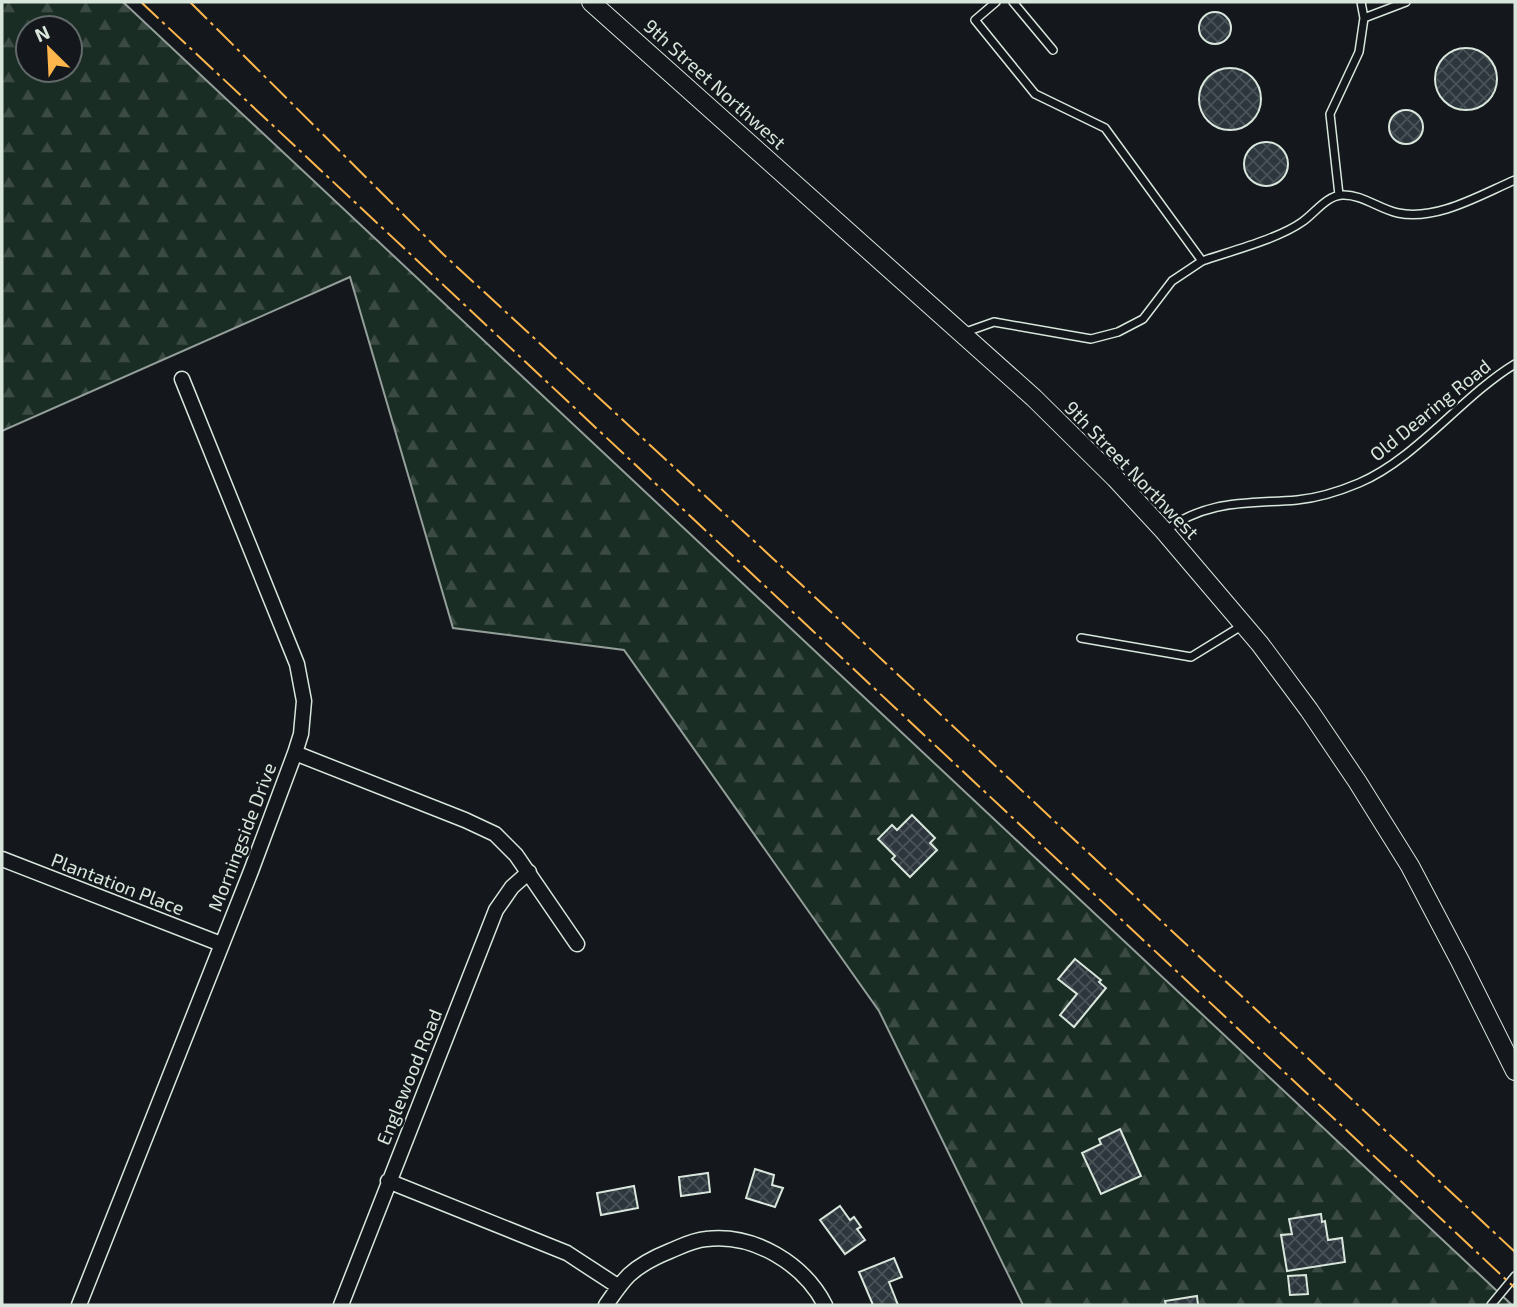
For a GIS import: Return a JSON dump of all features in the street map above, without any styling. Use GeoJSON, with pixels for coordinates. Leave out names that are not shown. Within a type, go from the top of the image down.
{"type":"FeatureCollection","features":[{"type":"Feature","properties":{"kind":"street","name":"9th Street Northwest"},"geometry":{"type":"LineString","coordinates":[[591,2],[1034,398],[1164,531],[1244,624],[1309,710],[1410,866],[1515,1071]]}},
{"type":"Feature","properties":{"kind":"street","name":"Morningside Drive"},"geometry":{"type":"LineString","coordinates":[[79,1305],[301,734],[304,701],[297,664],[182,379]]}},
{"type":"Feature","properties":{"kind":"street"},"geometry":{"type":"LineString","coordinates":[[295,753],[484,828],[506,843],[529,872],[577,944]]}},
{"type":"Feature","properties":{"kind":"street","name":"Plantation Place"},"geometry":{"type":"LineString","coordinates":[[2,859],[221,944]]}},
{"type":"Feature","properties":{"kind":"street","name":"Englewood Road"},"geometry":{"type":"LineString","coordinates":[[341,1305],[496,910],[512,887],[529,872]]}},
{"type":"Feature","properties":{"kind":"street"},"geometry":{"type":"LineString","coordinates":[[388,1181],[567,1253],[619,1287]]}},
{"type":"Feature","properties":{"kind":"street"},"geometry":{"type":"LineString","coordinates":[[606,1305],[630,1274],[651,1259],[689,1242],[719,1238],[767,1250],[792,1264],[812,1284],[825,1305]]}},
{"type":"Feature","properties":{"kind":"lane"},"geometry":{"type":"LineString","coordinates":[[996,2],[975,20],[1035,94],[1105,128],[1202,261]]}},
{"type":"Feature","properties":{"kind":"lane"},"geometry":{"type":"LineString","coordinates":[[1013,2],[1053,50]]}},
{"type":"Feature","properties":{"kind":"lane"},"geometry":{"type":"LineString","coordinates":[[1339,195],[1331,114],[1359,52],[1364,18],[1362,2]]}},
{"type":"Feature","properties":{"kind":"lane"},"geometry":{"type":"LineString","coordinates":[[1364,18],[1406,2]]}},
{"type":"Feature","properties":{"kind":"lane"},"geometry":{"type":"LineString","coordinates":[[962,333],[994,321],[1091,339],[1118,332],[1143,319],[1172,281],[1202,261],[1301,223],[1325,202],[1339,195],[1354,196],[1386,210],[1406,214],[1445,210],[1515,180]]}},
{"type":"Feature","properties":{"kind":"lane","name":"Old Dearing Road"},"geometry":{"type":"LineString","coordinates":[[1164,531],[1193,515],[1229,503],[1306,499],[1362,482],[1413,448],[1494,377],[1515,363]]}},
{"type":"Feature","properties":{"kind":"lane"},"geometry":{"type":"LineString","coordinates":[[1081,638],[1191,657],[1244,624]]}},
{"type":"Feature","properties":{"kind":"lane"},"geometry":{"type":"LineString","coordinates":[[1491,1305],[1515,1276]]}},
{"type":"Feature","properties":{"kind":"green space"},"geometry":{"type":"Polygon","coordinates":[[[2,2],[123,2],[1512,1305],[1023,1305],[879,1011],[624,650],[453,628],[350,277],[2,431],[2,2]]]}},
{"type":"Feature","properties":{"kind":"building"},"geometry":{"type":"Polygon","coordinates":[[[1215,12],[1226,17],[1231,28],[1226,39],[1215,44],[1204,39],[1199,28],[1204,17],[1215,12]]]}},
{"type":"Feature","properties":{"kind":"building"},"geometry":{"type":"Polygon","coordinates":[[[1460,48],[1472,48],[1488,57],[1495,67],[1495,91],[1488,101],[1472,110],[1460,110],[1449,105],[1440,96],[1435,85],[1435,73],[1440,62],[1449,53],[1460,48]]]}},
{"type":"Feature","properties":{"kind":"building"},"geometry":{"type":"Polygon","coordinates":[[[1230,68],[1252,77],[1261,99],[1252,121],[1230,130],[1208,121],[1199,99],[1208,77],[1230,68]]]}},
{"type":"Feature","properties":{"kind":"building"},"geometry":{"type":"Polygon","coordinates":[[[1406,110],[1418,115],[1423,127],[1418,139],[1406,144],[1394,139],[1389,127],[1394,115],[1406,110]]]}},
{"type":"Feature","properties":{"kind":"building"},"geometry":{"type":"Polygon","coordinates":[[[1266,142],[1282,148],[1288,164],[1282,180],[1266,186],[1250,180],[1244,164],[1250,148],[1266,142]]]}},
{"type":"Feature","properties":{"kind":"building"},"geometry":{"type":"Polygon","coordinates":[[[912,815],[935,838],[930,843],[937,850],[910,877],[892,859],[895,856],[878,839],[892,825],[897,830],[912,815]]]}},
{"type":"Feature","properties":{"kind":"building"},"geometry":{"type":"Polygon","coordinates":[[[1075,959],[1101,980],[1099,982],[1106,988],[1074,1027],[1060,1015],[1077,994],[1058,979],[1075,959]]]}},
{"type":"Feature","properties":{"kind":"building"},"geometry":{"type":"Polygon","coordinates":[[[1120,1129],[1141,1176],[1101,1194],[1082,1153],[1101,1144],[1099,1139],[1120,1129]]]}},
{"type":"Feature","properties":{"kind":"building"},"geometry":{"type":"Polygon","coordinates":[[[755,1169],[774,1175],[772,1185],[783,1188],[775,1207],[746,1198],[755,1169]]]}},
{"type":"Feature","properties":{"kind":"building"},"geometry":{"type":"Polygon","coordinates":[[[708,1173],[710,1192],[681,1196],[679,1177],[708,1173]]]}},
{"type":"Feature","properties":{"kind":"building"},"geometry":{"type":"Polygon","coordinates":[[[634,1186],[638,1208],[601,1215],[597,1193],[634,1186]]]}},
{"type":"Feature","properties":{"kind":"building"},"geometry":{"type":"Polygon","coordinates":[[[840,1206],[850,1220],[854,1217],[861,1227],[857,1229],[865,1240],[845,1254],[820,1220],[840,1206]]]}},
{"type":"Feature","properties":{"kind":"building"},"geometry":{"type":"Polygon","coordinates":[[[1321,1214],[1328,1240],[1342,1238],[1345,1262],[1287,1271],[1281,1235],[1292,1234],[1289,1219],[1321,1214]]]}},
{"type":"Feature","properties":{"kind":"building"},"geometry":{"type":"Polygon","coordinates":[[[894,1258],[902,1277],[889,1282],[898,1305],[873,1305],[859,1272],[894,1258]]]}},
{"type":"Feature","properties":{"kind":"building"},"geometry":{"type":"Polygon","coordinates":[[[1306,1275],[1308,1294],[1290,1295],[1288,1276],[1306,1275]]]}},
{"type":"Feature","properties":{"kind":"building"},"geometry":{"type":"Polygon","coordinates":[[[1197,1296],[1198,1305],[1166,1305],[1165,1301],[1197,1296]]]}},
{"type":"Feature","properties":{"kind":"power"},"geometry":{"type":"LineString","coordinates":[[141,2],[1515,1288]]}},
{"type":"Feature","properties":{"kind":"power"},"geometry":{"type":"LineString","coordinates":[[190,2],[443,254],[831,612],[1515,1252]]}}]}
